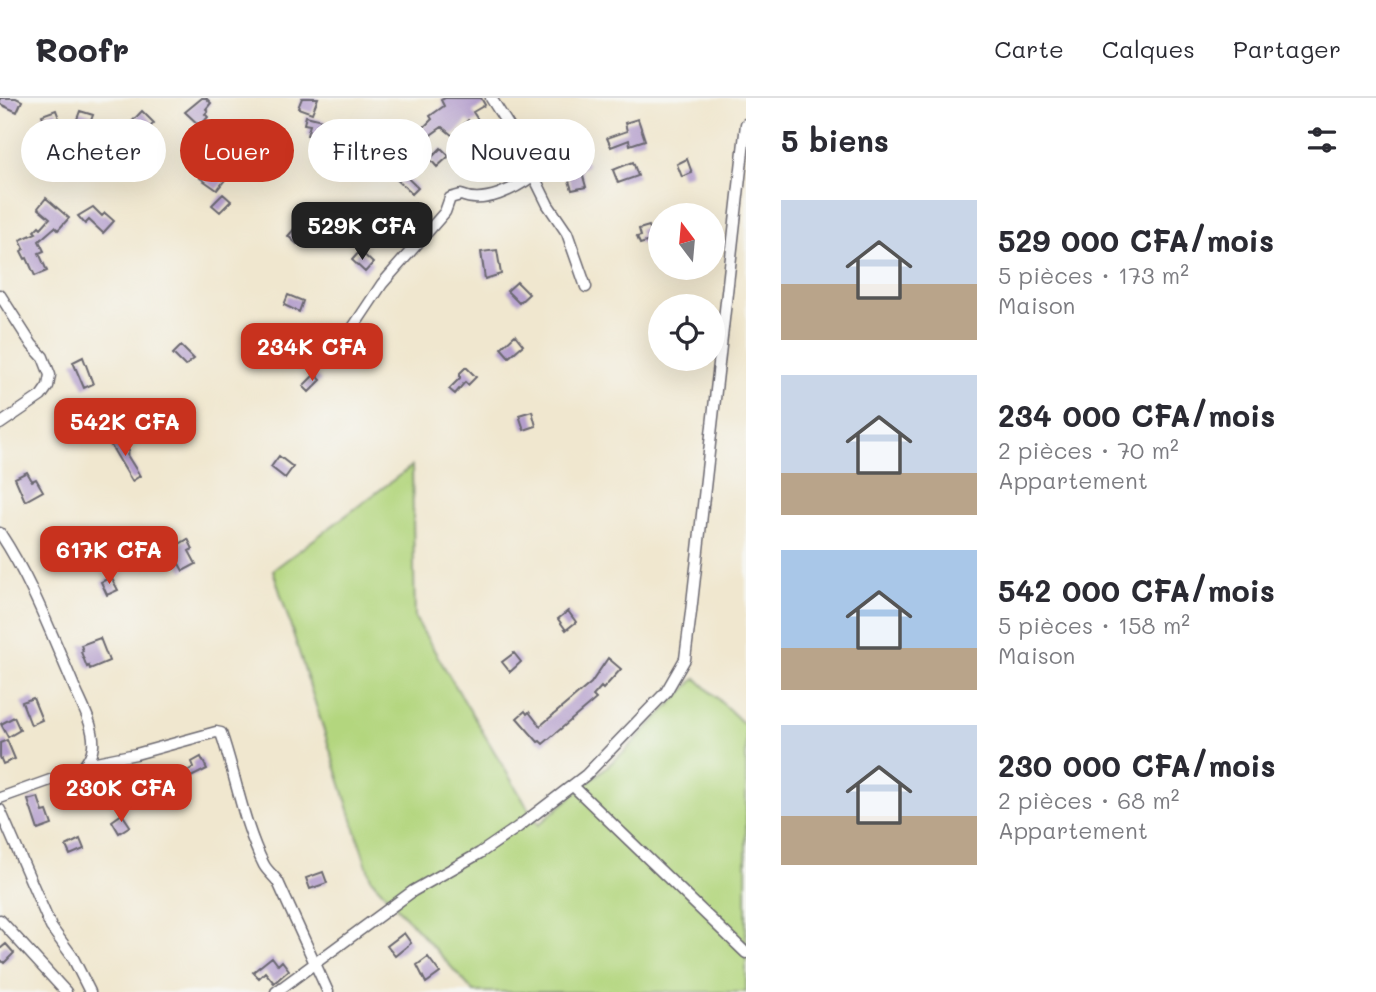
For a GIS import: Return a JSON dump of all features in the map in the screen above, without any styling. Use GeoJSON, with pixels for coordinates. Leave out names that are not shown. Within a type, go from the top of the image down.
{"type":"FeatureCollection","features":[{"type":"Feature","properties":{"kind":"street"},"geometry":{"type":"LineString","coordinates":[[491,98],[504,119]]}},
{"type":"Feature","properties":{"kind":"street"},"geometry":{"type":"LineString","coordinates":[[276,992],[413,891],[480,853],[573,786],[666,692],[685,659],[744,165],[746,124]]}},
{"type":"Feature","properties":{"kind":"street"},"geometry":{"type":"LineString","coordinates":[[345,338],[382,284],[445,212],[450,198],[461,195],[470,199],[506,191],[522,182]]}},
{"type":"Feature","properties":{"kind":"street"},"geometry":{"type":"LineString","coordinates":[[537,182],[548,205],[567,233],[586,288]]}},
{"type":"Feature","properties":{"kind":"street"},"geometry":{"type":"LineString","coordinates":[[0,295],[32,345],[43,357],[50,374],[48,386],[41,397],[0,424]]}},
{"type":"Feature","properties":{"kind":"street"},"geometry":{"type":"LineString","coordinates":[[0,533],[24,572],[89,724],[93,747],[86,764]]}},
{"type":"Feature","properties":{"kind":"street"},"geometry":{"type":"LineString","coordinates":[[0,798],[70,774],[86,764],[221,733],[250,829],[265,867],[278,882],[328,992]]}},
{"type":"Feature","properties":{"kind":"street"},"geometry":{"type":"LineString","coordinates":[[573,786],[746,953]]}},
{"type":"Feature","properties":{"kind":"street"},"geometry":{"type":"LineString","coordinates":[[0,810],[51,928],[72,956],[90,992]]}},
{"type":"Feature","properties":{"kind":"street"},"geometry":{"type":"LineString","coordinates":[[0,920],[66,992]]}},
{"type":"Feature","properties":{"kind":"green space"},"geometry":{"type":"Polygon","coordinates":[[[412,466],[415,618],[538,825],[625,751],[696,678],[746,726],[746,992],[474,992],[371,879],[273,570],[412,466]]]}},
{"type":"Feature","properties":{"kind":"building"},"geometry":{"type":"Polygon","coordinates":[[[0,98],[16,98],[22,101],[17,112],[0,104],[0,98]]]}},
{"type":"Feature","properties":{"kind":"building"},"geometry":{"type":"Polygon","coordinates":[[[202,98],[211,103],[206,109],[206,119],[192,119],[185,112],[202,98]]]}},
{"type":"Feature","properties":{"kind":"building"},"geometry":{"type":"Polygon","coordinates":[[[302,98],[318,98],[312,113],[298,108],[302,98]]]}},
{"type":"Feature","properties":{"kind":"building"},"geometry":{"type":"Polygon","coordinates":[[[481,98],[485,105],[473,112],[477,119],[446,119],[446,130],[442,127],[432,134],[430,116],[444,106],[441,100],[481,98]]]}},
{"type":"Feature","properties":{"kind":"building"},"geometry":{"type":"Polygon","coordinates":[[[56,110],[59,119],[43,119],[42,115],[56,110]]]}},
{"type":"Feature","properties":{"kind":"building"},"geometry":{"type":"Polygon","coordinates":[[[80,111],[93,115],[92,119],[77,119],[80,111]]]}},
{"type":"Feature","properties":{"kind":"building"},"geometry":{"type":"Polygon","coordinates":[[[142,111],[150,119],[134,119],[142,111]]]}},
{"type":"Feature","properties":{"kind":"building"},"geometry":{"type":"Polygon","coordinates":[[[306,116],[318,119],[308,119],[308,125],[304,124],[306,116]]]}},
{"type":"Feature","properties":{"kind":"building"},"geometry":{"type":"Polygon","coordinates":[[[638,119],[645,140],[630,145],[629,140],[611,147],[607,138],[627,131],[625,123],[638,119]]]}},
{"type":"Feature","properties":{"kind":"building"},"geometry":{"type":"Polygon","coordinates":[[[441,148],[446,153],[446,159],[437,167],[432,157],[441,148]]]}},
{"type":"Feature","properties":{"kind":"building"},"geometry":{"type":"Polygon","coordinates":[[[687,159],[692,173],[682,177],[677,164],[687,159]]]}},
{"type":"Feature","properties":{"kind":"building"},"geometry":{"type":"Polygon","coordinates":[[[633,162],[638,176],[618,183],[613,170],[633,162]]]}},
{"type":"Feature","properties":{"kind":"building"},"geometry":{"type":"Polygon","coordinates":[[[206,182],[223,182],[217,190],[206,182]]]}},
{"type":"Feature","properties":{"kind":"building"},"geometry":{"type":"Polygon","coordinates":[[[399,182],[412,182],[418,188],[412,194],[399,182]]]}},
{"type":"Feature","properties":{"kind":"building"},"geometry":{"type":"Polygon","coordinates":[[[569,182],[585,182],[586,187],[572,190],[569,182]]]}},
{"type":"Feature","properties":{"kind":"building"},"geometry":{"type":"Polygon","coordinates":[[[223,194],[231,201],[220,212],[212,205],[223,194]]]}},
{"type":"Feature","properties":{"kind":"building"},"geometry":{"type":"Polygon","coordinates":[[[46,198],[69,218],[58,230],[55,227],[39,241],[44,251],[39,253],[47,271],[35,276],[21,251],[24,249],[20,240],[36,233],[34,231],[50,218],[38,208],[46,198]]]}},
{"type":"Feature","properties":{"kind":"building"},"geometry":{"type":"Polygon","coordinates":[[[93,207],[102,216],[105,213],[114,221],[103,233],[89,220],[85,224],[78,216],[93,207]]]}},
{"type":"Feature","properties":{"kind":"building"},"geometry":{"type":"Polygon","coordinates":[[[298,225],[307,233],[297,244],[288,236],[298,225]]]}},
{"type":"Feature","properties":{"kind":"building"},"geometry":{"type":"Polygon","coordinates":[[[648,226],[648,242],[640,244],[637,237],[641,236],[639,229],[648,226]]]}},
{"type":"Feature","properties":{"kind":"building"},"geometry":{"type":"Polygon","coordinates":[[[497,250],[501,274],[485,279],[481,252],[497,250]]]}},
{"type":"Feature","properties":{"kind":"building"},"geometry":{"type":"Polygon","coordinates":[[[360,251],[373,263],[365,272],[352,260],[360,251]]]}},
{"type":"Feature","properties":{"kind":"building"},"geometry":{"type":"Polygon","coordinates":[[[517,282],[529,294],[519,303],[507,291],[517,282]]]}},
{"type":"Feature","properties":{"kind":"building"},"geometry":{"type":"Polygon","coordinates":[[[288,295],[303,301],[299,312],[284,305],[288,295]]]}},
{"type":"Feature","properties":{"kind":"building"},"geometry":{"type":"Polygon","coordinates":[[[515,335],[523,345],[509,357],[501,348],[515,335]]]}},
{"type":"Feature","properties":{"kind":"building"},"geometry":{"type":"Polygon","coordinates":[[[181,346],[194,359],[185,366],[173,354],[181,346]]]}},
{"type":"Feature","properties":{"kind":"building"},"geometry":{"type":"Polygon","coordinates":[[[83,357],[93,384],[84,388],[73,362],[83,357]]]}},
{"type":"Feature","properties":{"kind":"building"},"geometry":{"type":"Polygon","coordinates":[[[466,367],[476,377],[468,385],[465,382],[455,394],[449,389],[466,367]]]}},
{"type":"Feature","properties":{"kind":"building"},"geometry":{"type":"Polygon","coordinates":[[[315,374],[321,380],[309,392],[303,386],[315,374]]]}},
{"type":"Feature","properties":{"kind":"building"},"geometry":{"type":"Polygon","coordinates":[[[532,411],[536,426],[524,430],[519,415],[532,411]]]}},
{"type":"Feature","properties":{"kind":"building"},"geometry":{"type":"Polygon","coordinates":[[[121,438],[129,451],[127,455],[140,476],[132,481],[110,444],[121,438]]]}},
{"type":"Feature","properties":{"kind":"building"},"geometry":{"type":"Polygon","coordinates":[[[279,456],[293,467],[285,478],[271,467],[279,456]]]}},
{"type":"Feature","properties":{"kind":"building"},"geometry":{"type":"Polygon","coordinates":[[[27,472],[32,481],[36,479],[43,491],[25,501],[15,478],[27,472]]]}},
{"type":"Feature","properties":{"kind":"building"},"geometry":{"type":"Polygon","coordinates":[[[188,539],[193,549],[189,551],[196,564],[183,571],[171,549],[188,539]]]}},
{"type":"Feature","properties":{"kind":"building"},"geometry":{"type":"Polygon","coordinates":[[[111,577],[118,590],[107,595],[101,582],[111,577]]]}},
{"type":"Feature","properties":{"kind":"building"},"geometry":{"type":"Polygon","coordinates":[[[568,611],[576,622],[566,630],[558,619],[568,611]]]}},
{"type":"Feature","properties":{"kind":"building"},"geometry":{"type":"Polygon","coordinates":[[[100,638],[109,661],[90,669],[81,652],[81,645],[100,638]]]}},
{"type":"Feature","properties":{"kind":"building"},"geometry":{"type":"Polygon","coordinates":[[[514,653],[521,662],[510,672],[502,662],[514,653]]]}},
{"type":"Feature","properties":{"kind":"building"},"geometry":{"type":"Polygon","coordinates":[[[608,658],[621,669],[593,696],[596,699],[543,744],[538,742],[517,718],[525,711],[527,714],[529,712],[540,726],[591,683],[608,658]]]}},
{"type":"Feature","properties":{"kind":"building"},"geometry":{"type":"Polygon","coordinates":[[[33,698],[42,720],[31,725],[22,702],[33,698]]]}},
{"type":"Feature","properties":{"kind":"building"},"geometry":{"type":"Polygon","coordinates":[[[14,717],[20,730],[8,737],[1,724],[14,717]]]}},
{"type":"Feature","properties":{"kind":"building"},"geometry":{"type":"Polygon","coordinates":[[[7,740],[15,759],[3,764],[0,743],[7,740]]]}},
{"type":"Feature","properties":{"kind":"building"},"geometry":{"type":"Polygon","coordinates":[[[201,757],[207,769],[189,778],[185,772],[194,767],[192,762],[201,757]]]}},
{"type":"Feature","properties":{"kind":"building"},"geometry":{"type":"Polygon","coordinates":[[[38,797],[43,812],[47,811],[52,825],[38,830],[28,800],[38,797]]]}},
{"type":"Feature","properties":{"kind":"building"},"geometry":{"type":"Polygon","coordinates":[[[122,814],[130,826],[119,833],[112,821],[122,814]]]}},
{"type":"Feature","properties":{"kind":"building"},"geometry":{"type":"Polygon","coordinates":[[[80,839],[84,849],[70,855],[66,846],[80,839]]]}},
{"type":"Feature","properties":{"kind":"building"},"geometry":{"type":"Polygon","coordinates":[[[323,872],[327,883],[310,889],[306,878],[323,872]]]}},
{"type":"Feature","properties":{"kind":"building"},"geometry":{"type":"Polygon","coordinates":[[[404,933],[411,943],[395,956],[387,946],[404,933]]]}},
{"type":"Feature","properties":{"kind":"building"},"geometry":{"type":"Polygon","coordinates":[[[6,944],[14,953],[4,963],[0,959],[0,949],[6,944]]]}},
{"type":"Feature","properties":{"kind":"building"},"geometry":{"type":"Polygon","coordinates":[[[272,957],[278,965],[282,961],[289,970],[274,983],[265,972],[259,978],[253,972],[272,957]]]}},
{"type":"Feature","properties":{"kind":"building"},"geometry":{"type":"Polygon","coordinates":[[[428,957],[440,973],[426,983],[417,965],[428,957]]]}}]}
